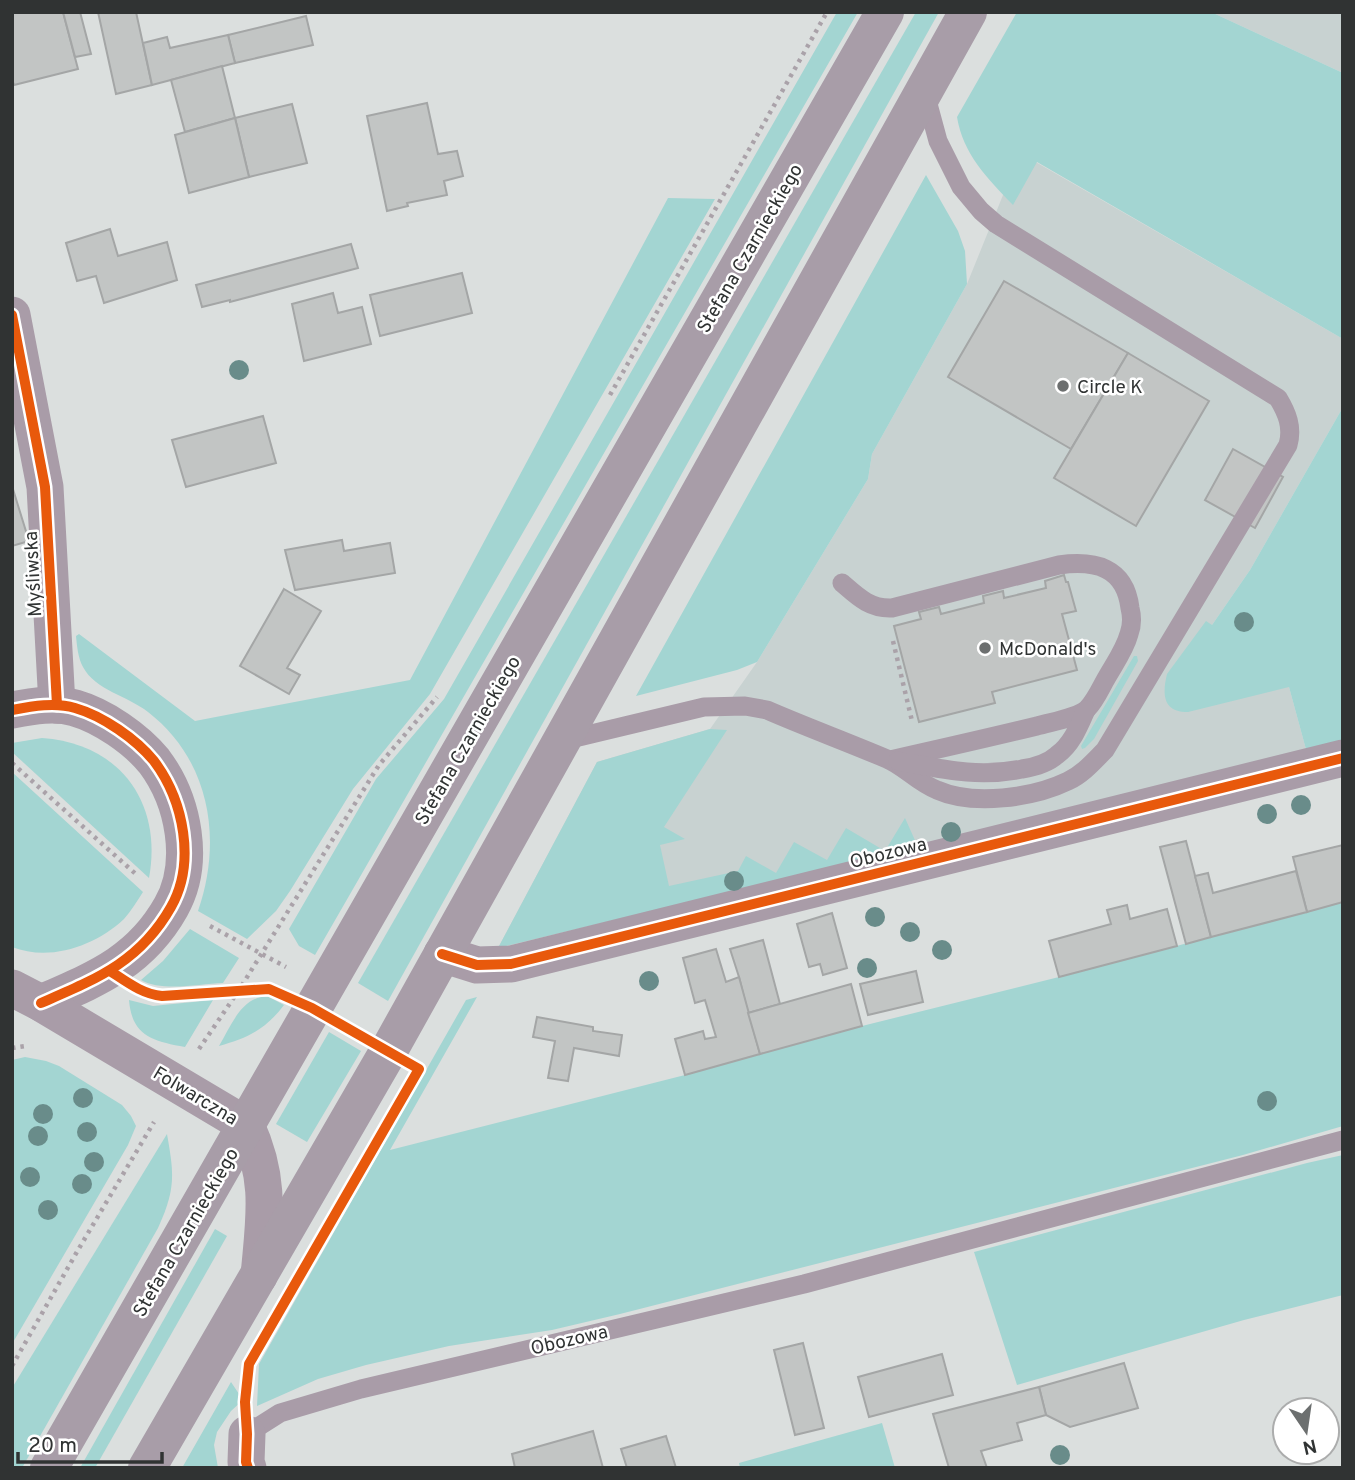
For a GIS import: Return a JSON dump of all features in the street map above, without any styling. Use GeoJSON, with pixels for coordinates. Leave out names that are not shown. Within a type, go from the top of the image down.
{"type":"FeatureCollection","features":[{"type":"Feature","properties":{"kind":"main road","name":"Stefana Czarnieckiego"},"geometry":{"type":"LineString","coordinates":[[49,1468],[885,12]]}},
{"type":"Feature","properties":{"kind":"main road"},"geometry":{"type":"LineString","coordinates":[[147,1468],[388,1052],[968,12]]}},
{"type":"Feature","properties":{"kind":"street","name":"Myśliwska"},"geometry":{"type":"LineString","coordinates":[[12,315],[45,487],[57,705]]}},
{"type":"Feature","properties":{"kind":"street"},"geometry":{"type":"LineString","coordinates":[[12,710],[32,706],[73,707],[94,715],[128,736],[153,761],[172,792],[183,832],[185,858],[172,906],[138,950],[92,980],[27,995]]}},
{"type":"Feature","properties":{"kind":"street","name":"Obozowa"},"geometry":{"type":"LineString","coordinates":[[442,954],[477,965],[511,964],[1343,758]]}},
{"type":"Feature","properties":{"kind":"street","name":"Folwarczna"},"geometry":{"type":"LineString","coordinates":[[27,995],[246,1125],[260,1161],[264,1182],[259,1276]]}},
{"type":"Feature","properties":{"kind":"lane"},"geometry":{"type":"LineString","coordinates":[[890,760],[921,783],[940,792],[969,798],[996,798],[1051,788],[1070,780],[1090,765],[1105,750],[1291,436],[1286,412],[1278,398],[1040,253],[981,211],[961,187],[938,141],[924,89]]}},
{"type":"Feature","properties":{"kind":"lane"},"geometry":{"type":"LineString","coordinates":[[561,742],[704,707],[745,706],[766,710],[890,760],[967,774],[997,774],[1030,768],[1045,764],[1059,755],[1069,743],[1122,652],[1130,632],[1129,597],[1122,582],[1113,572],[1096,565],[1078,562],[1059,565],[892,608],[865,602],[842,583]]}},
{"type":"Feature","properties":{"kind":"lane"},"geometry":{"type":"LineString","coordinates":[[890,760],[1071,717],[1086,710]]}},
{"type":"Feature","properties":{"kind":"lane","name":"Obozowa"},"geometry":{"type":"LineString","coordinates":[[248,1451],[280,1413],[361,1389],[804,1284],[1343,1140]]}},
{"type":"Feature","properties":{"kind":"path"},"geometry":{"type":"LineString","coordinates":[[604,405],[827,12]]}},
{"type":"Feature","properties":{"kind":"path"},"geometry":{"type":"LineString","coordinates":[[885,608],[914,728]]}},
{"type":"Feature","properties":{"kind":"path"},"geometry":{"type":"LineString","coordinates":[[12,1366],[177,1083],[239,990],[379,765],[441,693]]}},
{"type":"Feature","properties":{"kind":"path"},"geometry":{"type":"LineString","coordinates":[[12,763],[172,906]]}},
{"type":"Feature","properties":{"kind":"path"},"geometry":{"type":"LineString","coordinates":[[226,991],[269,989],[312,1008]]}},
{"type":"Feature","properties":{"kind":"shaded area"},"geometry":{"type":"Polygon","coordinates":[[[837,12],[858,12],[315,955],[299,946],[289,929],[376,779],[444,699],[837,12]]]}},
{"type":"Feature","properties":{"kind":"shaded area"},"geometry":{"type":"Polygon","coordinates":[[[916,12],[939,12],[388,1001],[358,983],[916,12]]]}},
{"type":"Feature","properties":{"kind":"shaded area"},"geometry":{"type":"Polygon","coordinates":[[[1017,12],[1211,12],[1343,73],[1343,339],[1037,162],[1013,205],[970,154],[957,117],[1017,12]]]}},
{"type":"Feature","properties":{"kind":"shaded area"},"geometry":{"type":"Polygon","coordinates":[[[1211,12],[1343,12],[1343,73],[1211,12]]]}},
{"type":"Feature","properties":{"kind":"shaded area"},"geometry":{"type":"Polygon","coordinates":[[[1020,153],[1343,339],[1343,407],[1250,570],[1212,625],[1289,687],[1307,753],[498,948],[597,762],[710,729],[757,662],[868,479],[872,454],[967,284],[1020,153]]]}},
{"type":"Feature","properties":{"kind":"shaded area"},"geometry":{"type":"Polygon","coordinates":[[[926,175],[958,231],[965,251],[967,284],[872,454],[868,479],[757,662],[737,670],[636,696],[926,175]]]}},
{"type":"Feature","properties":{"kind":"shaded area"},"geometry":{"type":"Polygon","coordinates":[[[668,198],[715,199],[430,694],[353,789],[276,911],[247,939],[198,911],[206,884],[210,829],[206,802],[198,777],[169,731],[148,712],[88,675],[80,660],[76,636],[79,634],[195,721],[410,680],[668,198]]]}},
{"type":"Feature","properties":{"kind":"shaded area"},"geometry":{"type":"Polygon","coordinates":[[[1343,407],[1343,743],[1307,753],[1289,687],[1188,712],[1169,706],[1165,689],[1167,674],[1206,621],[1212,625],[1250,570],[1343,407]]]}},
{"type":"Feature","properties":{"kind":"shaded area"},"geometry":{"type":"Polygon","coordinates":[[[1134,656],[1137,656],[1138,661],[1094,739],[1082,749],[1081,746],[1134,656]]]}},
{"type":"Feature","properties":{"kind":"shaded area"},"geometry":{"type":"Polygon","coordinates":[[[710,729],[727,730],[664,827],[685,839],[660,845],[669,886],[738,871],[746,856],[776,873],[794,842],[827,860],[846,828],[885,851],[905,818],[918,847],[498,948],[597,762],[710,729]]]}},
{"type":"Feature","properties":{"kind":"shaded area"},"geometry":{"type":"Polygon","coordinates":[[[42,738],[69,742],[93,751],[113,764],[130,781],[142,802],[149,825],[152,850],[149,878],[12,752],[12,743],[42,738]]]}},
{"type":"Feature","properties":{"kind":"shaded area"},"geometry":{"type":"Polygon","coordinates":[[[12,772],[143,892],[124,919],[86,944],[41,953],[12,947],[12,772]]]}},
{"type":"Feature","properties":{"kind":"shaded area"},"geometry":{"type":"Polygon","coordinates":[[[1343,902],[1343,1126],[1243,1155],[620,1314],[552,1330],[449,1346],[366,1365],[318,1379],[257,1406],[259,1364],[466,1000],[477,997],[390,1150],[1343,902]]]}},
{"type":"Feature","properties":{"kind":"shaded area"},"geometry":{"type":"Polygon","coordinates":[[[190,929],[239,958],[223,983],[159,986],[141,980],[163,961],[190,929]]]}},
{"type":"Feature","properties":{"kind":"shaded area"},"geometry":{"type":"Polygon","coordinates":[[[261,997],[269,997],[284,1005],[256,1031],[219,1046],[241,1010],[261,997]]]}},
{"type":"Feature","properties":{"kind":"shaded area"},"geometry":{"type":"Polygon","coordinates":[[[129,1000],[153,1006],[213,1000],[185,1047],[146,1035],[134,1022],[129,1000]]]}},
{"type":"Feature","properties":{"kind":"shaded area"},"geometry":{"type":"Polygon","coordinates":[[[329,1032],[361,1051],[307,1142],[276,1124],[329,1032]]]}},
{"type":"Feature","properties":{"kind":"shaded area"},"geometry":{"type":"Polygon","coordinates":[[[25,1057],[59,1066],[122,1105],[136,1126],[128,1145],[12,1344],[12,1060],[25,1057]]]}},
{"type":"Feature","properties":{"kind":"shaded area"},"geometry":{"type":"Polygon","coordinates":[[[167,1134],[171,1160],[171,1192],[158,1228],[22,1468],[12,1468],[12,1388],[167,1134]]]}},
{"type":"Feature","properties":{"kind":"shaded area"},"geometry":{"type":"Polygon","coordinates":[[[1343,1155],[1343,1295],[1244,1320],[1017,1385],[974,1252],[1343,1155]]]}},
{"type":"Feature","properties":{"kind":"shaded area"},"geometry":{"type":"Polygon","coordinates":[[[215,1229],[227,1236],[95,1468],[80,1468],[215,1229]]]}},
{"type":"Feature","properties":{"kind":"shaded area"},"geometry":{"type":"Polygon","coordinates":[[[231,1382],[243,1400],[231,1411],[217,1432],[214,1445],[218,1468],[182,1468],[231,1382]]]}},
{"type":"Feature","properties":{"kind":"shaded area"},"geometry":{"type":"Polygon","coordinates":[[[882,1423],[895,1468],[740,1468],[739,1463],[882,1423]]]}},
{"type":"Feature","properties":{"kind":"building"},"geometry":{"type":"Polygon","coordinates":[[[12,12],[63,12],[78,69],[14,85],[12,12]]]}},
{"type":"Feature","properties":{"kind":"building"},"geometry":{"type":"Polygon","coordinates":[[[63,12],[80,12],[91,54],[75,57],[63,12]]]}},
{"type":"Feature","properties":{"kind":"building"},"geometry":{"type":"Polygon","coordinates":[[[98,12],[136,12],[152,85],[116,94],[98,12]]]}},
{"type":"Feature","properties":{"kind":"building"},"geometry":{"type":"Polygon","coordinates":[[[306,16],[313,45],[235,63],[228,35],[306,16]]]}},
{"type":"Feature","properties":{"kind":"building"},"geometry":{"type":"Polygon","coordinates":[[[228,35],[235,63],[152,85],[143,43],[167,37],[170,48],[228,35]]]}},
{"type":"Feature","properties":{"kind":"building"},"geometry":{"type":"Polygon","coordinates":[[[222,66],[235,118],[185,132],[171,80],[222,66]]]}},
{"type":"Feature","properties":{"kind":"building"},"geometry":{"type":"Polygon","coordinates":[[[427,103],[438,154],[457,151],[463,176],[444,181],[447,195],[407,203],[408,206],[387,211],[367,116],[427,103]]]}},
{"type":"Feature","properties":{"kind":"building"},"geometry":{"type":"Polygon","coordinates":[[[292,104],[307,163],[249,177],[235,118],[292,104]]]}},
{"type":"Feature","properties":{"kind":"building"},"geometry":{"type":"Polygon","coordinates":[[[235,118],[249,177],[189,193],[175,135],[235,118]]]}},
{"type":"Feature","properties":{"kind":"building"},"geometry":{"type":"Polygon","coordinates":[[[110,229],[118,256],[167,242],[177,280],[104,303],[96,276],[77,281],[66,243],[110,229]]]}},
{"type":"Feature","properties":{"kind":"building"},"geometry":{"type":"Polygon","coordinates":[[[351,244],[358,268],[202,307],[196,285],[351,244]]]}},
{"type":"Feature","properties":{"kind":"building"},"geometry":{"type":"Polygon","coordinates":[[[462,273],[472,313],[380,336],[370,295],[462,273]]]}},
{"type":"Feature","properties":{"kind":"building"},"geometry":{"type":"Polygon","coordinates":[[[1004,281],[1128,353],[1071,449],[948,377],[1004,281]]]}},
{"type":"Feature","properties":{"kind":"building"},"geometry":{"type":"Polygon","coordinates":[[[333,293],[338,313],[362,307],[371,344],[304,361],[292,304],[333,293]]]}},
{"type":"Feature","properties":{"kind":"building"},"geometry":{"type":"Polygon","coordinates":[[[1128,353],[1209,401],[1136,526],[1054,478],[1128,353]]]}},
{"type":"Feature","properties":{"kind":"building"},"geometry":{"type":"Polygon","coordinates":[[[263,416],[276,463],[186,487],[172,440],[263,416]]]}},
{"type":"Feature","properties":{"kind":"building"},"geometry":{"type":"Polygon","coordinates":[[[1233,449],[1283,477],[1255,528],[1205,500],[1233,449]]]}},
{"type":"Feature","properties":{"kind":"building"},"geometry":{"type":"Polygon","coordinates":[[[12,486],[29,541],[12,546],[12,486]]]}},
{"type":"Feature","properties":{"kind":"building"},"geometry":{"type":"Polygon","coordinates":[[[342,540],[344,551],[390,543],[395,573],[295,590],[285,550],[342,540]]]}},
{"type":"Feature","properties":{"kind":"building","name":"McDonald's"},"geometry":{"type":"Polygon","coordinates":[[[1064,575],[1076,611],[1062,614],[1077,670],[992,692],[995,703],[919,722],[894,626],[921,619],[919,612],[939,607],[941,614],[984,603],[983,596],[1003,591],[1004,598],[1046,588],[1045,581],[1064,575]]]}},
{"type":"Feature","properties":{"kind":"building"},"geometry":{"type":"Polygon","coordinates":[[[284,589],[321,611],[287,668],[300,675],[289,694],[240,666],[284,589]]]}},
{"type":"Feature","properties":{"kind":"building"},"geometry":{"type":"Polygon","coordinates":[[[1186,841],[1211,937],[1186,944],[1160,847],[1186,841]]]}},
{"type":"Feature","properties":{"kind":"building"},"geometry":{"type":"Polygon","coordinates":[[[1343,845],[1343,902],[1307,912],[1293,857],[1343,845]]]}},
{"type":"Feature","properties":{"kind":"building"},"geometry":{"type":"Polygon","coordinates":[[[1296,871],[1307,912],[1211,937],[1195,876],[1208,873],[1213,893],[1296,871]]]}},
{"type":"Feature","properties":{"kind":"building"},"geometry":{"type":"Polygon","coordinates":[[[1127,905],[1130,919],[1167,909],[1177,946],[1059,977],[1049,941],[1111,924],[1107,910],[1127,905]]]}},
{"type":"Feature","properties":{"kind":"building"},"geometry":{"type":"Polygon","coordinates":[[[832,913],[847,968],[823,975],[820,964],[809,967],[797,924],[832,913]]]}},
{"type":"Feature","properties":{"kind":"building"},"geometry":{"type":"Polygon","coordinates":[[[763,940],[780,1004],[748,1013],[730,949],[763,940]]]}},
{"type":"Feature","properties":{"kind":"building"},"geometry":{"type":"Polygon","coordinates":[[[716,949],[726,982],[739,977],[760,1054],[685,1075],[675,1039],[703,1031],[705,1039],[716,1037],[705,1000],[695,1003],[683,958],[716,949]]]}},
{"type":"Feature","properties":{"kind":"building"},"geometry":{"type":"Polygon","coordinates":[[[916,971],[923,1002],[868,1015],[860,984],[916,971]]]}},
{"type":"Feature","properties":{"kind":"building"},"geometry":{"type":"Polygon","coordinates":[[[851,984],[862,1026],[760,1054],[748,1013],[851,984]]]}},
{"type":"Feature","properties":{"kind":"building"},"geometry":{"type":"Polygon","coordinates":[[[537,1017],[622,1035],[619,1056],[574,1048],[568,1081],[548,1078],[555,1041],[533,1037],[537,1017]]]}},
{"type":"Feature","properties":{"kind":"building"},"geometry":{"type":"Polygon","coordinates":[[[803,1343],[824,1428],[795,1435],[774,1350],[803,1343]]]}},
{"type":"Feature","properties":{"kind":"building"},"geometry":{"type":"Polygon","coordinates":[[[942,1354],[953,1395],[869,1417],[858,1377],[942,1354]]]}},
{"type":"Feature","properties":{"kind":"building"},"geometry":{"type":"Polygon","coordinates":[[[1124,1363],[1138,1408],[1070,1427],[1046,1415],[1039,1387],[1124,1363]]]}},
{"type":"Feature","properties":{"kind":"building"},"geometry":{"type":"Polygon","coordinates":[[[1039,1387],[1046,1415],[1017,1423],[1022,1440],[981,1451],[987,1468],[949,1468],[933,1414],[1039,1387]]]}},
{"type":"Feature","properties":{"kind":"building"},"geometry":{"type":"Polygon","coordinates":[[[593,1431],[603,1468],[515,1468],[512,1454],[593,1431]]]}},
{"type":"Feature","properties":{"kind":"building"},"geometry":{"type":"Polygon","coordinates":[[[666,1436],[676,1468],[627,1468],[621,1449],[666,1436]]]}},
{"type":"Feature","properties":{"kind":"cycle path"},"geometry":{"type":"LineString","coordinates":[[12,315],[45,487],[57,705]]}},
{"type":"Feature","properties":{"kind":"cycle path"},"geometry":{"type":"LineString","coordinates":[[12,710],[44,705],[67,706],[97,717],[138,745],[154,761],[173,794],[185,852],[179,890],[159,926],[145,942],[115,967],[98,977],[41,1003]]}},
{"type":"Feature","properties":{"kind":"cycle path"},"geometry":{"type":"LineString","coordinates":[[442,954],[477,965],[511,964],[1343,758]]}},
{"type":"Feature","properties":{"kind":"cycle path"},"geometry":{"type":"LineString","coordinates":[[110,971],[141,990],[162,996],[269,989],[312,1008],[419,1069],[249,1364],[245,1402],[248,1468]]}},
{"type":"Feature","properties":{"kind":"place","name":"Circle K"},"geometry":{"type":"Point","coordinates":[1063,386]}},
{"type":"Feature","properties":{"kind":"place","name":"McDonald's"},"geometry":{"type":"Point","coordinates":[985,648]}}]}
